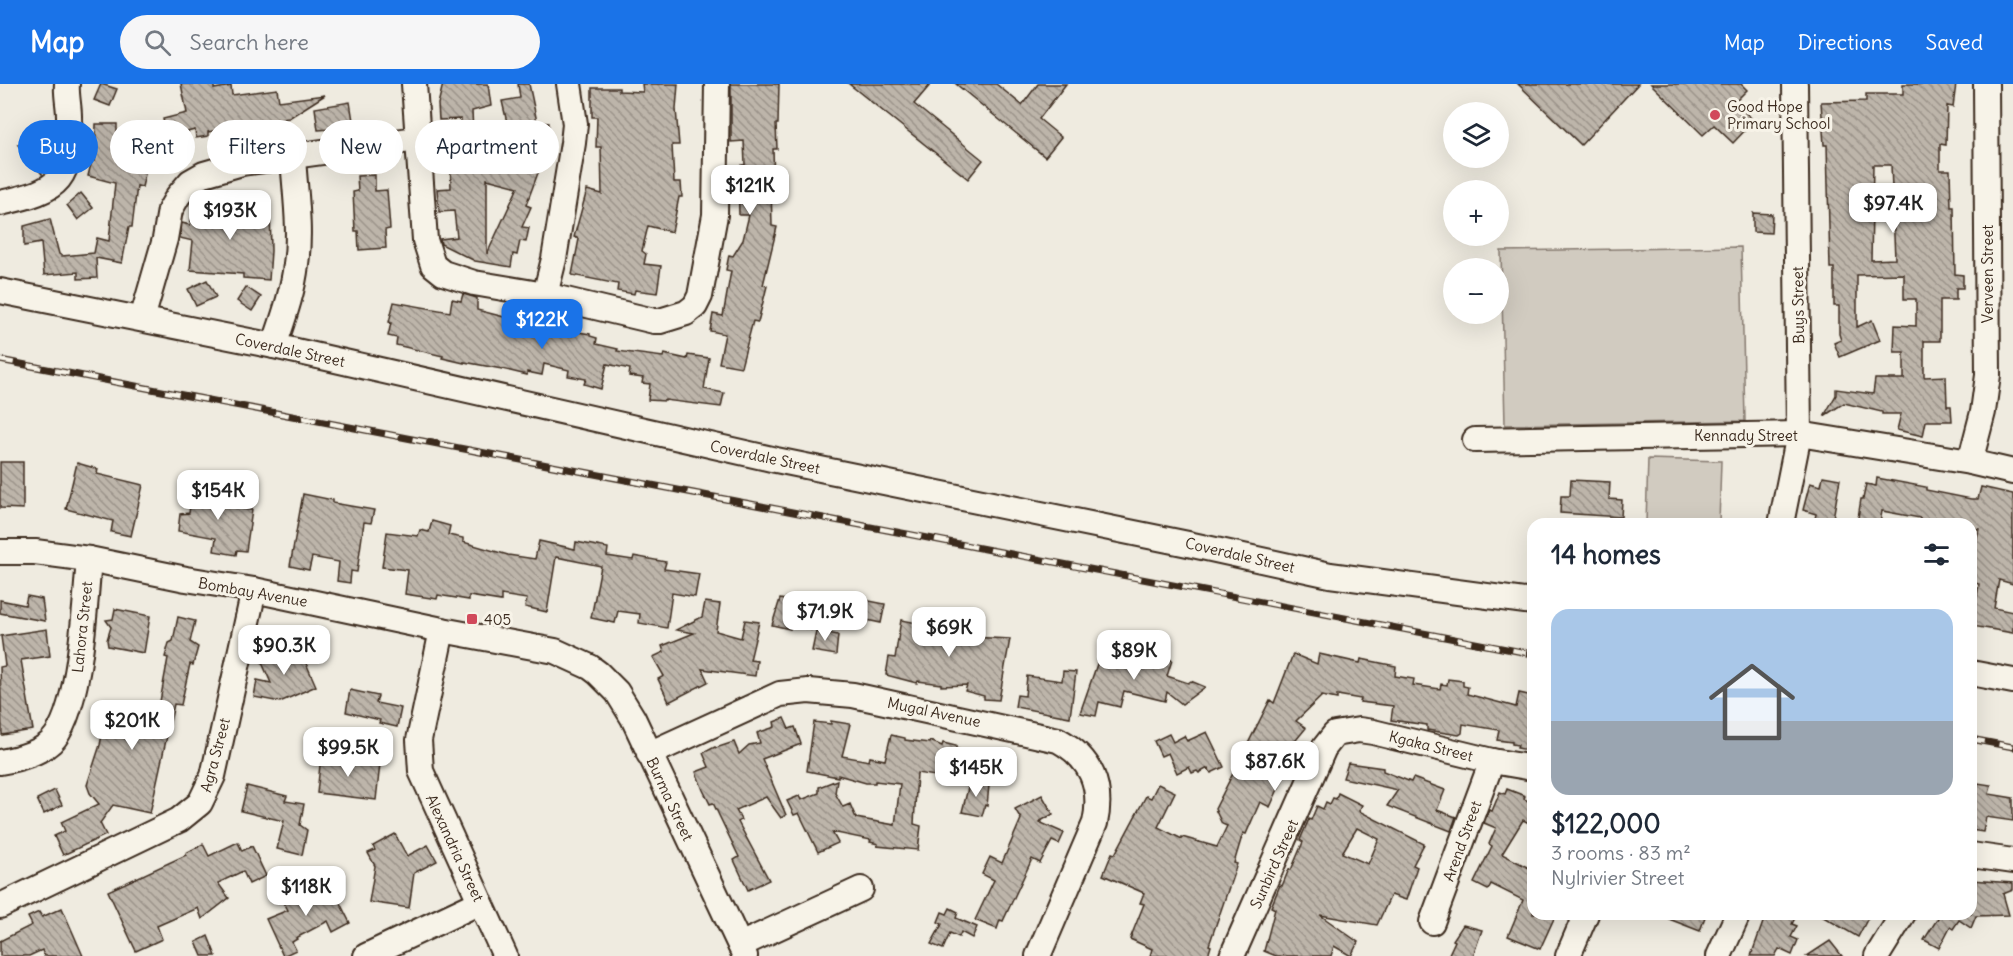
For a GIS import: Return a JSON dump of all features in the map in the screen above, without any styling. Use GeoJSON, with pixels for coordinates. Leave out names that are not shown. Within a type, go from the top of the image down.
{"type":"FeatureCollection","features":[{"type":"Feature","properties":{"kind":"street"},"geometry":{"type":"LineString","coordinates":[[0,203],[37,194],[62,178],[67,168],[70,143],[67,84]]}},
{"type":"Feature","properties":{"kind":"street"},"geometry":{"type":"LineString","coordinates":[[414,84],[416,120]]}},
{"type":"Feature","properties":{"kind":"street"},"geometry":{"type":"LineString","coordinates":[[545,295],[554,259],[573,143],[574,124],[569,84]]}},
{"type":"Feature","properties":{"kind":"street"},"geometry":{"type":"LineString","coordinates":[[420,174],[425,240],[433,264],[443,273],[474,284],[545,295],[660,321],[686,313],[695,306],[700,296],[715,215],[717,84]]}},
{"type":"Feature","properties":{"kind":"street","name":"Buys Street"},"geometry":{"type":"LineString","coordinates":[[1782,518],[1799,434],[1795,84]]}},
{"type":"Feature","properties":{"kind":"street","name":"Verveen Street"},"geometry":{"type":"LineString","coordinates":[[1970,462],[1983,412],[1988,375],[1986,84]]}},
{"type":"Feature","properties":{"kind":"street"},"geometry":{"type":"LineString","coordinates":[[307,155],[415,139]]}},
{"type":"Feature","properties":{"kind":"street"},"geometry":{"type":"LineString","coordinates":[[142,319],[165,239],[170,210],[190,182],[207,173]]}},
{"type":"Feature","properties":{"kind":"street"},"geometry":{"type":"LineString","coordinates":[[274,346],[296,266],[298,241],[294,174]]}},
{"type":"Feature","properties":{"kind":"street","name":"Coverdale Street"},"geometry":{"type":"LineString","coordinates":[[0,291],[274,346],[776,460],[1188,543],[1330,575],[1527,601]]}},
{"type":"Feature","properties":{"kind":"street","name":"Kennady Street"},"geometry":{"type":"LineString","coordinates":[[1475,440],[1799,434],[2013,471]]}},
{"type":"Feature","properties":{"kind":"street","name":"Bombay Avenue"},"geometry":{"type":"LineString","coordinates":[[0,552],[35,552],[89,559],[545,649],[563,653],[574,659]]}},
{"type":"Feature","properties":{"kind":"street","name":"Lahora Street"},"geometry":{"type":"LineString","coordinates":[[0,762],[26,755],[51,741],[69,709],[76,679],[89,559]]}},
{"type":"Feature","properties":{"kind":"street","name":"Agra Street"},"geometry":{"type":"LineString","coordinates":[[0,906],[179,820],[200,803],[213,776],[254,590]]}},
{"type":"Feature","properties":{"kind":"street","name":"Alexandria Street"},"geometry":{"type":"LineString","coordinates":[[442,630],[419,740],[421,771],[506,956]]}},
{"type":"Feature","properties":{"kind":"street","name":"Burma Street"},"geometry":{"type":"LineString","coordinates":[[574,659],[590,667],[617,692],[633,717],[742,950]]}},
{"type":"Feature","properties":{"kind":"street"},"geometry":{"type":"LineString","coordinates":[[1977,674],[2013,681]]}},
{"type":"Feature","properties":{"kind":"street","name":"Mugal Avenue"},"geometry":{"type":"LineString","coordinates":[[649,754],[780,694],[802,691],[853,695],[1058,740],[1071,747],[1088,766],[1095,780],[1098,813],[1038,956]]}},
{"type":"Feature","properties":{"kind":"street","name":"Kgaka Street"},"geometry":{"type":"LineString","coordinates":[[1330,739],[1335,734],[1350,730],[1373,732],[1492,761],[1527,767]]}},
{"type":"Feature","properties":{"kind":"street","name":"Sunbird Street"},"geometry":{"type":"LineString","coordinates":[[1232,956],[1330,739]]}},
{"type":"Feature","properties":{"kind":"street","name":"Arend Street"},"geometry":{"type":"LineString","coordinates":[[1432,922],[1492,761]]}},
{"type":"Feature","properties":{"kind":"street"},"geometry":{"type":"LineString","coordinates":[[1977,856],[2013,861]]}},
{"type":"Feature","properties":{"kind":"street"},"geometry":{"type":"LineString","coordinates":[[742,950],[861,889]]}},
{"type":"Feature","properties":{"kind":"street"},"geometry":{"type":"LineString","coordinates":[[366,956],[480,902]]}},
{"type":"Feature","properties":{"kind":"street"},"geometry":{"type":"LineString","coordinates":[[1568,956],[1583,920]]}},
{"type":"Feature","properties":{"kind":"street"},"geometry":{"type":"LineString","coordinates":[[1719,956],[1735,920]]}},
{"type":"Feature","properties":{"kind":"street"},"geometry":{"type":"LineString","coordinates":[[1877,956],[1899,920]]}},
{"type":"Feature","properties":{"kind":"shaded area"},"geometry":{"type":"Polygon","coordinates":[[[1741,247],[1745,421],[1505,425],[1503,324],[1509,324],[1509,258],[1501,258],[1501,251],[1741,247]]]}},
{"type":"Feature","properties":{"kind":"shaded area"},"geometry":{"type":"Polygon","coordinates":[[[1648,459],[1721,461],[1719,518],[1646,518],[1648,459]]]}},
{"type":"Feature","properties":{"kind":"building"},"geometry":{"type":"Polygon","coordinates":[[[101,84],[117,89],[110,106],[94,100],[101,84]]]}},
{"type":"Feature","properties":{"kind":"building"},"geometry":{"type":"Polygon","coordinates":[[[181,84],[214,84],[214,89],[231,86],[232,95],[277,89],[279,101],[325,95],[289,118],[207,120],[207,136],[196,138],[195,120],[163,120],[187,113],[181,84]]]}},
{"type":"Feature","properties":{"kind":"building"},"geometry":{"type":"Polygon","coordinates":[[[443,84],[488,84],[491,106],[472,111],[472,120],[439,120],[438,104],[443,84]]]}},
{"type":"Feature","properties":{"kind":"building"},"geometry":{"type":"Polygon","coordinates":[[[518,84],[529,84],[537,120],[506,120],[502,101],[520,98],[518,84]]]}},
{"type":"Feature","properties":{"kind":"building"},"geometry":{"type":"Polygon","coordinates":[[[642,84],[678,84],[676,109],[679,145],[672,145],[674,182],[681,182],[682,197],[679,197],[672,232],[648,226],[642,251],[646,254],[644,264],[661,266],[657,293],[635,290],[634,294],[617,291],[618,284],[572,275],[579,239],[574,237],[587,190],[602,194],[601,147],[596,147],[597,117],[592,117],[592,88],[619,88],[619,91],[643,92],[642,84]]]}},
{"type":"Feature","properties":{"kind":"building"},"geometry":{"type":"Polygon","coordinates":[[[731,84],[779,84],[777,149],[773,149],[774,184],[771,184],[772,226],[777,227],[763,285],[767,286],[758,322],[753,321],[741,367],[719,363],[725,334],[710,331],[713,314],[723,316],[731,271],[726,270],[729,255],[733,256],[743,240],[749,215],[739,215],[738,174],[742,174],[742,165],[745,165],[744,141],[731,142],[731,84]]]}},
{"type":"Feature","properties":{"kind":"building"},"geometry":{"type":"Polygon","coordinates":[[[849,84],[931,84],[914,104],[983,160],[968,179],[849,84]]]}},
{"type":"Feature","properties":{"kind":"building"},"geometry":{"type":"Polygon","coordinates":[[[956,84],[996,84],[1022,105],[1038,84],[1066,84],[1039,119],[1061,137],[1045,157],[956,84]]]}},
{"type":"Feature","properties":{"kind":"building"},"geometry":{"type":"Polygon","coordinates":[[[1518,84],[1638,84],[1581,145],[1518,84]]]}},
{"type":"Feature","properties":{"kind":"building","name":"Good Hope Primary School"},"geometry":{"type":"Polygon","coordinates":[[[1651,84],[1741,84],[1747,90],[1735,102],[1754,121],[1733,143],[1714,125],[1703,135],[1651,84]]]}},
{"type":"Feature","properties":{"kind":"building"},"geometry":{"type":"Polygon","coordinates":[[[1903,84],[1956,84],[1953,107],[1947,106],[1946,145],[1940,144],[1940,170],[1950,170],[1951,207],[1954,207],[1955,274],[1963,275],[1963,288],[1956,288],[1956,300],[1940,300],[1940,341],[1924,341],[1924,377],[1946,376],[1947,406],[1951,406],[1952,421],[1926,421],[1923,436],[1897,430],[1901,414],[1882,414],[1882,412],[1844,403],[1824,416],[1836,395],[1836,389],[1873,394],[1875,379],[1904,379],[1904,352],[1894,352],[1895,325],[1916,326],[1916,299],[1904,299],[1904,274],[1857,275],[1857,327],[1872,320],[1880,340],[1840,357],[1834,343],[1841,340],[1839,306],[1834,306],[1834,268],[1830,268],[1827,145],[1824,145],[1821,102],[1866,101],[1866,94],[1903,94],[1903,84]],[[1873,165],[1871,260],[1895,259],[1891,165],[1873,165]]]}},
{"type":"Feature","properties":{"kind":"building"},"geometry":{"type":"Polygon","coordinates":[[[350,102],[353,120],[319,120],[318,130],[315,108],[350,102]]]}},
{"type":"Feature","properties":{"kind":"building"},"geometry":{"type":"Polygon","coordinates":[[[98,124],[110,124],[110,174],[145,174],[142,187],[137,186],[132,227],[129,227],[122,263],[96,258],[97,278],[78,279],[78,272],[44,275],[41,243],[24,246],[24,226],[50,219],[59,254],[62,256],[94,253],[97,238],[109,241],[115,183],[88,176],[88,174],[98,174],[98,124]]]}},
{"type":"Feature","properties":{"kind":"building"},"geometry":{"type":"Polygon","coordinates":[[[451,174],[538,174],[526,205],[531,207],[522,227],[529,228],[526,242],[520,241],[517,255],[513,254],[511,267],[475,261],[441,244],[440,239],[457,237],[454,211],[439,212],[437,189],[451,188],[451,174]],[[487,179],[487,254],[518,187],[487,179]]]}},
{"type":"Feature","properties":{"kind":"building"},"geometry":{"type":"Polygon","coordinates":[[[375,175],[375,191],[387,190],[390,229],[385,230],[386,248],[359,250],[358,231],[355,231],[353,192],[358,191],[357,176],[375,175]]]}},
{"type":"Feature","properties":{"kind":"building"},"geometry":{"type":"Polygon","coordinates":[[[81,193],[93,208],[78,220],[67,205],[81,193]]]}},
{"type":"Feature","properties":{"kind":"building"},"geometry":{"type":"Polygon","coordinates":[[[210,198],[224,201],[220,220],[252,219],[251,205],[270,204],[269,280],[243,278],[243,274],[190,270],[193,241],[180,238],[182,223],[190,225],[195,201],[209,204],[210,198]]]}},
{"type":"Feature","properties":{"kind":"building"},"geometry":{"type":"Polygon","coordinates":[[[1753,213],[1772,214],[1771,233],[1753,232],[1753,213]]]}},
{"type":"Feature","properties":{"kind":"building"},"geometry":{"type":"Polygon","coordinates":[[[207,280],[216,297],[196,306],[188,289],[207,280]]]}},
{"type":"Feature","properties":{"kind":"building"},"geometry":{"type":"Polygon","coordinates":[[[246,287],[261,297],[252,311],[237,301],[246,287]]]}},
{"type":"Feature","properties":{"kind":"building"},"geometry":{"type":"Polygon","coordinates":[[[463,294],[477,298],[477,310],[512,319],[513,311],[530,314],[528,324],[531,325],[530,329],[572,336],[573,331],[590,334],[597,338],[596,344],[618,349],[617,351],[663,357],[664,354],[687,359],[688,355],[709,358],[704,389],[724,393],[721,407],[648,400],[650,384],[642,383],[643,378],[629,376],[630,369],[607,364],[601,389],[584,384],[586,379],[568,376],[569,370],[544,364],[542,375],[527,372],[527,375],[442,358],[443,356],[396,345],[397,338],[388,336],[394,302],[450,312],[452,299],[461,301],[463,294]]]}},
{"type":"Feature","properties":{"kind":"building"},"geometry":{"type":"Polygon","coordinates":[[[0,462],[23,462],[23,509],[0,508],[0,462]]]}},
{"type":"Feature","properties":{"kind":"building"},"geometry":{"type":"Polygon","coordinates":[[[77,463],[98,469],[97,474],[143,485],[131,536],[111,532],[113,521],[66,509],[77,463]]]}},
{"type":"Feature","properties":{"kind":"building"},"geometry":{"type":"Polygon","coordinates":[[[1823,476],[1840,479],[1833,518],[1815,518],[1816,514],[1803,510],[1810,483],[1821,486],[1823,476]]]}},
{"type":"Feature","properties":{"kind":"building"},"geometry":{"type":"Polygon","coordinates":[[[1877,478],[1926,487],[1926,490],[1971,499],[1978,499],[1981,487],[2013,494],[2013,584],[1999,580],[1994,608],[2013,612],[2013,633],[1977,627],[1979,584],[1977,584],[1977,538],[1979,529],[1977,529],[1977,518],[1920,518],[1882,511],[1881,518],[1858,518],[1866,484],[1876,486],[1877,478]]]}},
{"type":"Feature","properties":{"kind":"building"},"geometry":{"type":"Polygon","coordinates":[[[1571,480],[1610,482],[1609,499],[1622,500],[1621,517],[1560,513],[1561,496],[1570,496],[1571,480]]]}},
{"type":"Feature","properties":{"kind":"building"},"geometry":{"type":"Polygon","coordinates":[[[201,484],[218,486],[216,500],[244,504],[243,509],[252,510],[246,551],[237,550],[236,555],[214,551],[216,538],[178,531],[180,514],[189,513],[194,491],[200,492],[201,484]]]}},
{"type":"Feature","properties":{"kind":"building"},"geometry":{"type":"Polygon","coordinates":[[[303,494],[333,500],[333,503],[374,510],[371,523],[364,522],[357,572],[351,571],[350,583],[337,581],[339,562],[312,557],[309,570],[290,566],[303,494]]]}},
{"type":"Feature","properties":{"kind":"building"},"geometry":{"type":"Polygon","coordinates":[[[432,521],[450,526],[448,535],[463,538],[463,542],[508,555],[535,559],[539,541],[575,549],[576,542],[608,548],[607,556],[633,560],[634,556],[666,562],[664,569],[699,574],[695,597],[672,593],[667,628],[639,623],[640,614],[618,611],[615,623],[591,618],[601,566],[556,557],[547,612],[525,607],[527,599],[501,595],[501,601],[469,596],[469,600],[438,595],[437,599],[405,594],[408,570],[382,567],[387,532],[418,536],[420,530],[429,532],[432,521]]]}},
{"type":"Feature","properties":{"kind":"building"},"geometry":{"type":"Polygon","coordinates":[[[27,596],[42,599],[45,621],[0,613],[0,600],[25,605],[27,596]]]}},
{"type":"Feature","properties":{"kind":"building"},"geometry":{"type":"Polygon","coordinates":[[[780,599],[817,606],[811,630],[791,623],[790,629],[772,625],[780,599]]]}},
{"type":"Feature","properties":{"kind":"building"},"geometry":{"type":"Polygon","coordinates":[[[859,599],[885,604],[881,623],[857,618],[859,599]]]}},
{"type":"Feature","properties":{"kind":"building"},"geometry":{"type":"Polygon","coordinates":[[[705,602],[720,604],[716,631],[741,638],[745,620],[759,622],[750,660],[757,661],[755,676],[702,669],[708,682],[669,702],[658,679],[664,676],[653,657],[664,652],[662,646],[694,633],[676,630],[702,617],[705,602]]]}},
{"type":"Feature","properties":{"kind":"building"},"geometry":{"type":"Polygon","coordinates":[[[115,609],[150,616],[144,653],[108,646],[107,640],[111,627],[106,620],[113,619],[115,609]]]}},
{"type":"Feature","properties":{"kind":"building"},"geometry":{"type":"Polygon","coordinates":[[[936,613],[951,616],[950,636],[1010,639],[999,700],[984,699],[984,696],[965,691],[967,685],[941,686],[941,684],[918,681],[917,683],[886,675],[889,657],[895,658],[901,620],[933,626],[936,613]]]}},
{"type":"Feature","properties":{"kind":"building"},"geometry":{"type":"Polygon","coordinates":[[[178,617],[195,621],[190,642],[198,647],[193,665],[190,664],[181,705],[174,704],[150,813],[113,805],[100,823],[106,835],[63,855],[54,836],[65,831],[61,822],[99,804],[87,785],[100,745],[108,706],[130,711],[133,716],[157,718],[168,658],[165,657],[169,643],[173,641],[178,617]]]}},
{"type":"Feature","properties":{"kind":"building"},"geometry":{"type":"Polygon","coordinates":[[[817,627],[828,629],[828,633],[838,635],[836,655],[812,651],[817,627]]]}},
{"type":"Feature","properties":{"kind":"building"},"geometry":{"type":"Polygon","coordinates":[[[47,629],[50,656],[21,660],[33,730],[2,735],[0,667],[5,666],[1,636],[47,629]]]}},
{"type":"Feature","properties":{"kind":"building"},"geometry":{"type":"Polygon","coordinates":[[[289,644],[295,657],[302,654],[316,686],[280,702],[254,697],[257,680],[271,683],[260,658],[289,644]]]}},
{"type":"Feature","properties":{"kind":"building"},"geometry":{"type":"Polygon","coordinates":[[[1103,647],[1133,657],[1134,653],[1172,660],[1167,676],[1188,683],[1191,681],[1205,687],[1182,704],[1167,692],[1165,701],[1124,691],[1120,707],[1099,702],[1096,716],[1080,713],[1103,647]]]}},
{"type":"Feature","properties":{"kind":"building"},"geometry":{"type":"Polygon","coordinates":[[[1293,654],[1317,664],[1319,654],[1360,663],[1361,659],[1396,666],[1395,676],[1414,679],[1413,685],[1440,689],[1441,684],[1447,685],[1448,679],[1463,681],[1463,686],[1468,687],[1467,694],[1516,707],[1519,693],[1527,695],[1527,750],[1517,748],[1518,745],[1512,742],[1497,740],[1499,730],[1463,724],[1462,733],[1459,735],[1427,730],[1427,725],[1391,720],[1393,706],[1360,702],[1361,699],[1337,695],[1337,699],[1322,696],[1296,721],[1306,728],[1287,751],[1297,755],[1287,775],[1285,774],[1270,807],[1260,802],[1246,834],[1243,833],[1234,863],[1237,864],[1209,945],[1211,946],[1208,956],[1150,956],[1152,949],[1130,939],[1144,904],[1140,903],[1144,893],[1103,875],[1112,853],[1115,854],[1146,796],[1151,798],[1158,784],[1175,792],[1158,827],[1182,839],[1182,837],[1217,847],[1227,826],[1222,824],[1215,809],[1270,700],[1274,703],[1293,654]]]}},
{"type":"Feature","properties":{"kind":"building"},"geometry":{"type":"Polygon","coordinates":[[[1063,671],[1076,672],[1070,717],[1015,707],[1017,695],[1025,696],[1027,676],[1062,681],[1063,671]]]}},
{"type":"Feature","properties":{"kind":"building"},"geometry":{"type":"Polygon","coordinates":[[[350,690],[378,696],[376,703],[401,708],[397,727],[379,723],[380,720],[346,712],[350,690]]]}},
{"type":"Feature","properties":{"kind":"building"},"geometry":{"type":"Polygon","coordinates":[[[784,718],[789,729],[795,727],[801,744],[762,759],[786,815],[781,818],[766,797],[736,810],[741,820],[738,822],[769,880],[748,890],[734,860],[739,857],[713,803],[710,804],[696,772],[709,767],[703,753],[734,742],[739,754],[749,745],[760,743],[757,733],[775,727],[774,722],[784,718]]]}},
{"type":"Feature","properties":{"kind":"building"},"geometry":{"type":"Polygon","coordinates":[[[831,721],[850,724],[842,756],[869,761],[870,757],[885,760],[891,735],[905,738],[905,740],[929,743],[930,741],[942,746],[943,743],[956,746],[956,749],[961,750],[964,754],[954,779],[917,773],[914,824],[921,826],[918,850],[877,846],[878,844],[870,842],[871,840],[832,832],[838,843],[818,852],[799,813],[794,815],[787,801],[799,796],[801,800],[819,793],[819,787],[837,780],[835,793],[843,807],[850,804],[856,818],[895,825],[900,784],[875,781],[875,783],[866,783],[838,775],[838,777],[807,771],[814,722],[831,724],[831,721]]]}},
{"type":"Feature","properties":{"kind":"building"},"geometry":{"type":"Polygon","coordinates":[[[1207,732],[1224,767],[1211,773],[1208,768],[1199,773],[1197,771],[1192,773],[1189,767],[1177,773],[1168,753],[1161,756],[1154,741],[1169,734],[1173,742],[1184,736],[1187,741],[1207,732]]]}},
{"type":"Feature","properties":{"kind":"building"},"geometry":{"type":"Polygon","coordinates":[[[321,756],[380,764],[376,800],[317,793],[321,756]]]}},
{"type":"Feature","properties":{"kind":"building"},"geometry":{"type":"Polygon","coordinates":[[[1348,763],[1383,768],[1383,771],[1411,782],[1413,778],[1445,790],[1437,810],[1456,817],[1451,831],[1387,806],[1398,790],[1343,778],[1348,763]]]}},
{"type":"Feature","properties":{"kind":"building"},"geometry":{"type":"Polygon","coordinates":[[[970,780],[989,785],[987,806],[985,805],[982,816],[962,812],[970,780]]]}},
{"type":"Feature","properties":{"kind":"building"},"geometry":{"type":"Polygon","coordinates":[[[1977,783],[1991,785],[1989,794],[2013,798],[2013,821],[1986,817],[1983,832],[1977,831],[1977,783]]]}},
{"type":"Feature","properties":{"kind":"building"},"geometry":{"type":"Polygon","coordinates":[[[247,786],[287,796],[285,801],[304,804],[300,825],[307,830],[302,855],[277,849],[284,821],[241,811],[247,786]]]}},
{"type":"Feature","properties":{"kind":"building"},"geometry":{"type":"Polygon","coordinates":[[[1507,789],[1525,796],[1524,799],[1527,800],[1527,822],[1523,820],[1502,854],[1527,867],[1527,920],[1553,920],[1540,949],[1508,936],[1523,900],[1491,884],[1488,890],[1474,883],[1492,846],[1489,844],[1496,828],[1484,823],[1500,792],[1505,794],[1507,789]]]}},
{"type":"Feature","properties":{"kind":"building"},"geometry":{"type":"Polygon","coordinates":[[[55,790],[62,805],[44,814],[37,799],[55,790]]]}},
{"type":"Feature","properties":{"kind":"building"},"geometry":{"type":"Polygon","coordinates":[[[1338,793],[1362,805],[1359,811],[1424,844],[1413,865],[1417,867],[1406,900],[1391,895],[1377,925],[1320,915],[1358,942],[1351,956],[1334,946],[1331,956],[1276,956],[1264,951],[1275,909],[1271,907],[1280,885],[1282,886],[1289,869],[1291,870],[1303,842],[1300,840],[1309,819],[1311,820],[1317,806],[1323,809],[1326,802],[1330,804],[1333,798],[1336,799],[1338,793]],[[1357,828],[1342,853],[1368,864],[1379,839],[1357,828]]]}},
{"type":"Feature","properties":{"kind":"building"},"geometry":{"type":"Polygon","coordinates":[[[1042,795],[1053,814],[1039,822],[1064,833],[1059,844],[1052,841],[1040,863],[1032,859],[997,929],[975,920],[994,880],[982,874],[990,857],[1002,863],[1021,819],[1015,809],[1042,795]]]}},
{"type":"Feature","properties":{"kind":"building"},"geometry":{"type":"Polygon","coordinates":[[[395,834],[407,856],[428,845],[437,861],[414,873],[409,908],[369,902],[375,866],[368,853],[375,850],[373,846],[395,834]]]}},
{"type":"Feature","properties":{"kind":"building"},"geometry":{"type":"Polygon","coordinates":[[[238,842],[242,851],[252,846],[266,876],[249,884],[243,871],[218,883],[229,898],[202,919],[198,908],[157,926],[162,939],[136,951],[108,891],[186,855],[203,844],[209,856],[238,842]]]}},
{"type":"Feature","properties":{"kind":"building"},"geometry":{"type":"Polygon","coordinates":[[[1977,880],[2013,883],[2013,890],[2003,894],[2009,915],[1977,916],[1977,880]]]}},
{"type":"Feature","properties":{"kind":"building"},"geometry":{"type":"Polygon","coordinates":[[[332,887],[350,923],[333,932],[328,921],[296,938],[292,942],[296,950],[283,956],[266,919],[288,910],[282,899],[300,890],[305,900],[332,887]]]}},
{"type":"Feature","properties":{"kind":"building"},"geometry":{"type":"Polygon","coordinates":[[[62,908],[83,956],[44,956],[42,950],[29,956],[0,956],[0,941],[32,925],[28,917],[39,912],[42,917],[62,908]]]}},
{"type":"Feature","properties":{"kind":"building"},"geometry":{"type":"Polygon","coordinates":[[[950,908],[958,912],[956,918],[977,927],[972,938],[961,932],[959,937],[950,933],[943,949],[931,944],[942,924],[938,922],[942,912],[947,914],[950,908]]]}},
{"type":"Feature","properties":{"kind":"building"},"geometry":{"type":"Polygon","coordinates":[[[1672,920],[1704,920],[1700,931],[1672,920]]]}},
{"type":"Feature","properties":{"kind":"building"},"geometry":{"type":"Polygon","coordinates":[[[1764,920],[1794,920],[1792,924],[1797,926],[1791,937],[1798,940],[1792,955],[1779,949],[1775,956],[1751,956],[1764,920]]]}},
{"type":"Feature","properties":{"kind":"building"},"geometry":{"type":"Polygon","coordinates":[[[1828,920],[1867,920],[1858,937],[1828,920]]]}},
{"type":"Feature","properties":{"kind":"building"},"geometry":{"type":"Polygon","coordinates":[[[1937,920],[1959,920],[1953,929],[1950,927],[1939,948],[1924,940],[1937,920]]]}},
{"type":"Feature","properties":{"kind":"building"},"geometry":{"type":"Polygon","coordinates":[[[1959,920],[1974,920],[1971,928],[1959,920]]]}},
{"type":"Feature","properties":{"kind":"building"},"geometry":{"type":"Polygon","coordinates":[[[1463,925],[1482,930],[1473,956],[1448,956],[1455,941],[1453,940],[1463,925]]]}},
{"type":"Feature","properties":{"kind":"building"},"geometry":{"type":"Polygon","coordinates":[[[208,936],[216,956],[202,956],[196,942],[208,936]]]}},
{"type":"Feature","properties":{"kind":"building"},"geometry":{"type":"Polygon","coordinates":[[[1830,941],[1842,956],[1807,956],[1830,941]]]}},
{"type":"Feature","properties":{"kind":"railway"},"geometry":{"type":"LineString","coordinates":[[0,360],[1527,653]]}},
{"type":"Feature","properties":{"kind":"railway"},"geometry":{"type":"LineString","coordinates":[[1977,740],[2013,747]]}},
{"type":"Feature","properties":{"kind":"place","name":"Good Hope Primary School"},"geometry":{"type":"Point","coordinates":[1715,115]}},
{"type":"Feature","properties":{"kind":"place","name":"405"},"geometry":{"type":"Point","coordinates":[472,619]}}]}
